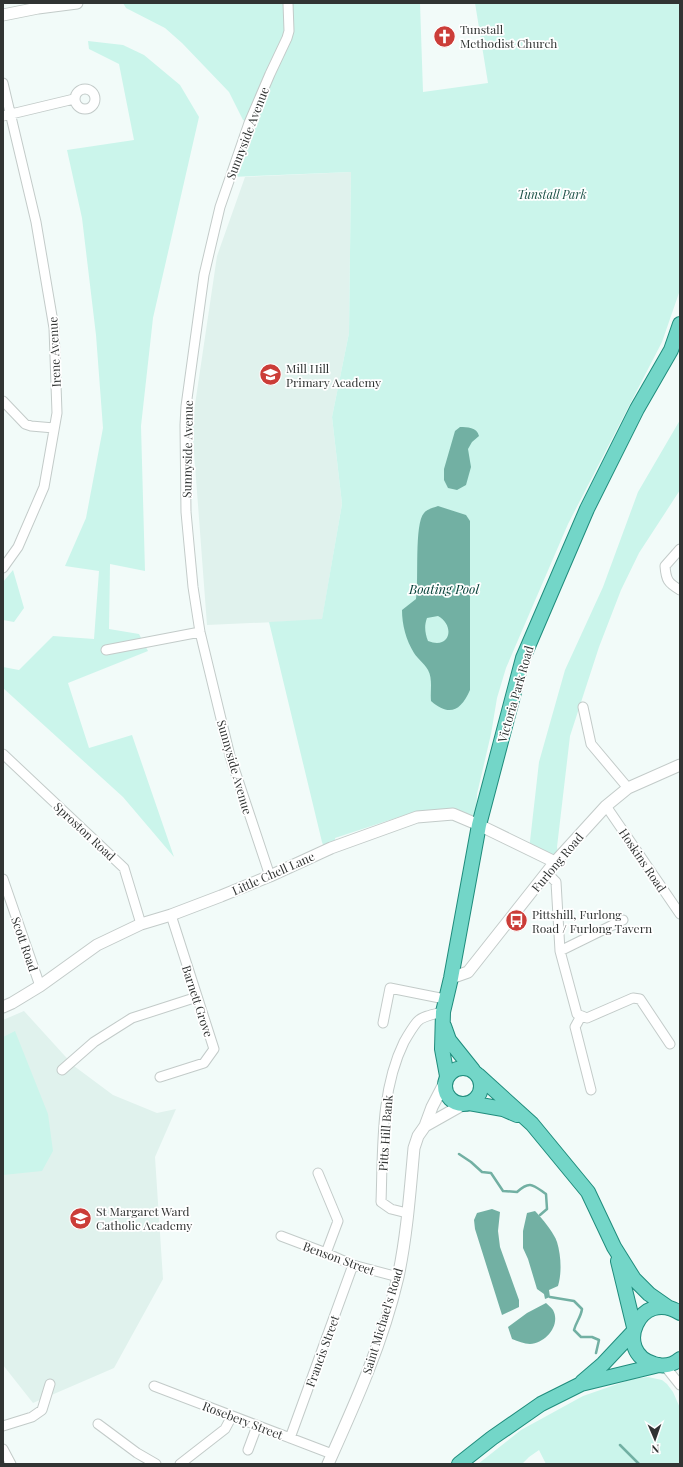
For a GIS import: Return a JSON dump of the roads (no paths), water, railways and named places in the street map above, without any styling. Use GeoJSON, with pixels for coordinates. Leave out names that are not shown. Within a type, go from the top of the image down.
{"type":"FeatureCollection","features":[{"type":"Feature","properties":{"kind":"main road","name":"Victoria Park Road"},"geometry":{"type":"LineString","coordinates":[[446,1079],[442,1049],[443,1011],[451,978],[479,825],[523,658],[587,509],[637,409],[671,350],[680,324]]}},
{"type":"Feature","properties":{"kind":"main road"},"geometry":{"type":"LineString","coordinates":[[443,1011],[449,1040],[475,1072],[532,1124],[588,1192],[614,1247],[634,1278],[649,1294],[676,1310]]}},
{"type":"Feature","properties":{"kind":"main road"},"geometry":{"type":"LineString","coordinates":[[466,1104],[475,1100],[481,1091],[482,1085],[475,1072],[463,1067],[452,1071],[446,1079],[446,1093],[449,1098],[457,1104],[503,1109],[523,1117]]}},
{"type":"Feature","properties":{"kind":"main road"},"geometry":{"type":"LineString","coordinates":[[614,1247],[634,1330],[634,1344],[639,1354],[643,1358],[652,1364],[662,1365]]}},
{"type":"Feature","properties":{"kind":"main road"},"geometry":{"type":"LineString","coordinates":[[581,1384],[603,1364],[634,1330],[636,1322],[643,1314],[651,1309],[661,1307],[676,1310]]}},
{"type":"Feature","properties":{"kind":"main road"},"geometry":{"type":"LineString","coordinates":[[458,1464],[541,1404],[581,1384],[676,1362],[680,1358]]}},
{"type":"Feature","properties":{"kind":"street"},"geometry":{"type":"LineString","coordinates":[[3,14],[77,3]]}},
{"type":"Feature","properties":{"kind":"street","name":"Sunnyside Avenue"},"geometry":{"type":"LineString","coordinates":[[270,876],[230,756],[200,632],[193,587],[186,512],[185,425],[186,406],[204,275],[220,207],[247,129],[287,38],[289,31],[288,3]]}},
{"type":"Feature","properties":{"kind":"street","name":"Irene Avenue"},"geometry":{"type":"LineString","coordinates":[[3,83],[7,114],[36,222],[54,328],[57,413],[44,487],[18,547],[3,568]]}},
{"type":"Feature","properties":{"kind":"street"},"geometry":{"type":"LineString","coordinates":[[7,114],[74,99]]}},
{"type":"Feature","properties":{"kind":"street"},"geometry":{"type":"LineString","coordinates":[[3,401],[25,424],[30,426],[54,428]]}},
{"type":"Feature","properties":{"kind":"street"},"geometry":{"type":"LineString","coordinates":[[680,549],[665,566],[665,575],[669,584],[680,590]]}},
{"type":"Feature","properties":{"kind":"street"},"geometry":{"type":"LineString","coordinates":[[106,650],[200,632]]}},
{"type":"Feature","properties":{"kind":"street"},"geometry":{"type":"LineString","coordinates":[[583,708],[591,744],[628,788]]}},
{"type":"Feature","properties":{"kind":"street","name":"Sproston Road"},"geometry":{"type":"LineString","coordinates":[[5,760],[124,868],[141,924]]}},
{"type":"Feature","properties":{"kind":"street","name":"Furlong Road"},"geometry":{"type":"LineString","coordinates":[[451,978],[468,972],[555,862],[606,806],[628,788],[680,765]]}},
{"type":"Feature","properties":{"kind":"street","name":"Hoskins Road"},"geometry":{"type":"LineString","coordinates":[[606,806],[680,914]]}},
{"type":"Feature","properties":{"kind":"street","name":"Little Chell Lane"},"geometry":{"type":"LineString","coordinates":[[3,1007],[12,1004],[40,986],[97,945],[141,924],[171,915],[270,876],[331,848],[417,817],[453,814],[555,862]]}},
{"type":"Feature","properties":{"kind":"street"},"geometry":{"type":"LineString","coordinates":[[547,873],[556,882],[560,950],[577,1014],[586,1018],[633,998],[640,999],[670,1044]]}},
{"type":"Feature","properties":{"kind":"street","name":"Scott Road"},"geometry":{"type":"LineString","coordinates":[[3,879],[40,986]]}},
{"type":"Feature","properties":{"kind":"street","name":"Barnett Grove"},"geometry":{"type":"LineString","coordinates":[[160,1077],[204,1063],[214,1049],[171,915]]}},
{"type":"Feature","properties":{"kind":"street"},"geometry":{"type":"LineString","coordinates":[[560,950],[623,920]]}},
{"type":"Feature","properties":{"kind":"street"},"geometry":{"type":"LineString","coordinates":[[384,1023],[390,988],[443,1011]]}},
{"type":"Feature","properties":{"kind":"street"},"geometry":{"type":"LineString","coordinates":[[62,1070],[94,1042],[132,1018],[197,997]]}},
{"type":"Feature","properties":{"kind":"street","name":"Pitts Hill Bank"},"geometry":{"type":"LineString","coordinates":[[407,1213],[391,1208],[381,1202],[384,1119],[389,1087],[400,1051],[418,1020],[443,1011]]}},
{"type":"Feature","properties":{"kind":"street"},"geometry":{"type":"LineString","coordinates":[[581,1016],[575,1027],[592,1090]]}},
{"type":"Feature","properties":{"kind":"street","name":"Saint Michael's Road"},"geometry":{"type":"LineString","coordinates":[[330,1459],[366,1376],[380,1336],[398,1277],[404,1241],[414,1148],[418,1136],[425,1126],[432,1107],[446,1079]]}},
{"type":"Feature","properties":{"kind":"street"},"geometry":{"type":"LineString","coordinates":[[425,1126],[466,1104]]}},
{"type":"Feature","properties":{"kind":"street"},"geometry":{"type":"LineString","coordinates":[[318,1173],[338,1221],[326,1253]]}},
{"type":"Feature","properties":{"kind":"street","name":"Benson Street"},"geometry":{"type":"LineString","coordinates":[[281,1236],[353,1265],[398,1277]]}},
{"type":"Feature","properties":{"kind":"street","name":"Francis Street"},"geometry":{"type":"LineString","coordinates":[[290,1438],[353,1265]]}},
{"type":"Feature","properties":{"kind":"street"},"geometry":{"type":"LineString","coordinates":[[662,1365],[680,1385]]}},
{"type":"Feature","properties":{"kind":"street"},"geometry":{"type":"LineString","coordinates":[[3,1426],[32,1417],[42,1410],[50,1384]]}},
{"type":"Feature","properties":{"kind":"street","name":"Rosebery Street"},"geometry":{"type":"LineString","coordinates":[[154,1386],[290,1438],[330,1459]]}},
{"type":"Feature","properties":{"kind":"street"},"geometry":{"type":"LineString","coordinates":[[180,1464],[225,1429],[232,1416]]}},
{"type":"Feature","properties":{"kind":"street"},"geometry":{"type":"LineString","coordinates":[[98,1424],[137,1453],[156,1464]]}},
{"type":"Feature","properties":{"kind":"street"},"geometry":{"type":"LineString","coordinates":[[248,1450],[258,1426]]}},
{"type":"Feature","properties":{"kind":"street"},"geometry":{"type":"LineString","coordinates":[[3,1449],[11,1464]]}},
{"type":"Feature","properties":{"kind":"water"},"geometry":{"type":"Polygon","coordinates":[[[460,427],[469,427],[474,429],[479,436],[472,442],[468,449],[471,467],[466,485],[457,490],[448,488],[444,480],[444,469],[455,431],[460,427]]]}},
{"type":"Feature","properties":{"kind":"water","name":"Boating Pool"},"geometry":{"type":"Polygon","coordinates":[[[438,506],[466,515],[470,521],[470,690],[463,703],[454,709],[449,710],[437,706],[431,701],[430,674],[414,653],[409,643],[402,616],[402,610],[416,599],[418,540],[421,519],[425,512],[438,506]],[[438,616],[427,618],[425,630],[428,641],[436,643],[442,642],[446,639],[448,630],[447,625],[438,616]]]}},
{"type":"Feature","properties":{"kind":"water"},"geometry":{"type":"Polygon","coordinates":[[[492,1209],[500,1212],[498,1231],[500,1247],[519,1300],[519,1307],[502,1315],[475,1229],[474,1220],[477,1213],[492,1209]]]}},
{"type":"Feature","properties":{"kind":"water"},"geometry":{"type":"Polygon","coordinates":[[[535,1211],[554,1235],[560,1258],[560,1275],[558,1286],[549,1290],[550,1297],[545,1299],[544,1294],[537,1289],[523,1248],[523,1231],[527,1213],[535,1211]]]}},
{"type":"Feature","properties":{"kind":"water"},"geometry":{"type":"Polygon","coordinates":[[[546,1303],[553,1310],[555,1322],[546,1337],[536,1343],[530,1344],[512,1339],[508,1327],[527,1313],[546,1303]]]}},
{"type":"Feature","properties":{"kind":"waterway"},"geometry":{"type":"LineString","coordinates":[[459,1154],[482,1172],[491,1173],[503,1191],[517,1192],[525,1186],[532,1185],[546,1194],[547,1209],[540,1215]]}},
{"type":"Feature","properties":{"kind":"waterway"},"geometry":{"type":"LineString","coordinates":[[550,1297],[574,1301],[582,1309],[581,1315],[574,1330],[581,1337],[592,1337],[599,1340],[596,1353]]}},
{"type":"Feature","properties":{"kind":"waterway"},"geometry":{"type":"LineString","coordinates":[[620,1445],[639,1464]]}},
{"type":"Feature","properties":{"kind":"place","name":"Tunstall Methodist Church"},"geometry":{"type":"Point","coordinates":[445,36]}},
{"type":"Feature","properties":{"kind":"place","name":"Mill Hill Primary Academy"},"geometry":{"type":"Point","coordinates":[270,375]}},
{"type":"Feature","properties":{"kind":"place","name":"Pittshill, Furlong Road / Furlong Tavern"},"geometry":{"type":"Point","coordinates":[516,921]}},
{"type":"Feature","properties":{"kind":"place","name":"St Margaret Ward Catholic Academy"},"geometry":{"type":"Point","coordinates":[81,1218]}},
{"type":"Feature","properties":{"kind":"park label","name":"Tunstall Park"},"geometry":{"type":"Point","coordinates":[552,194]}}]}
